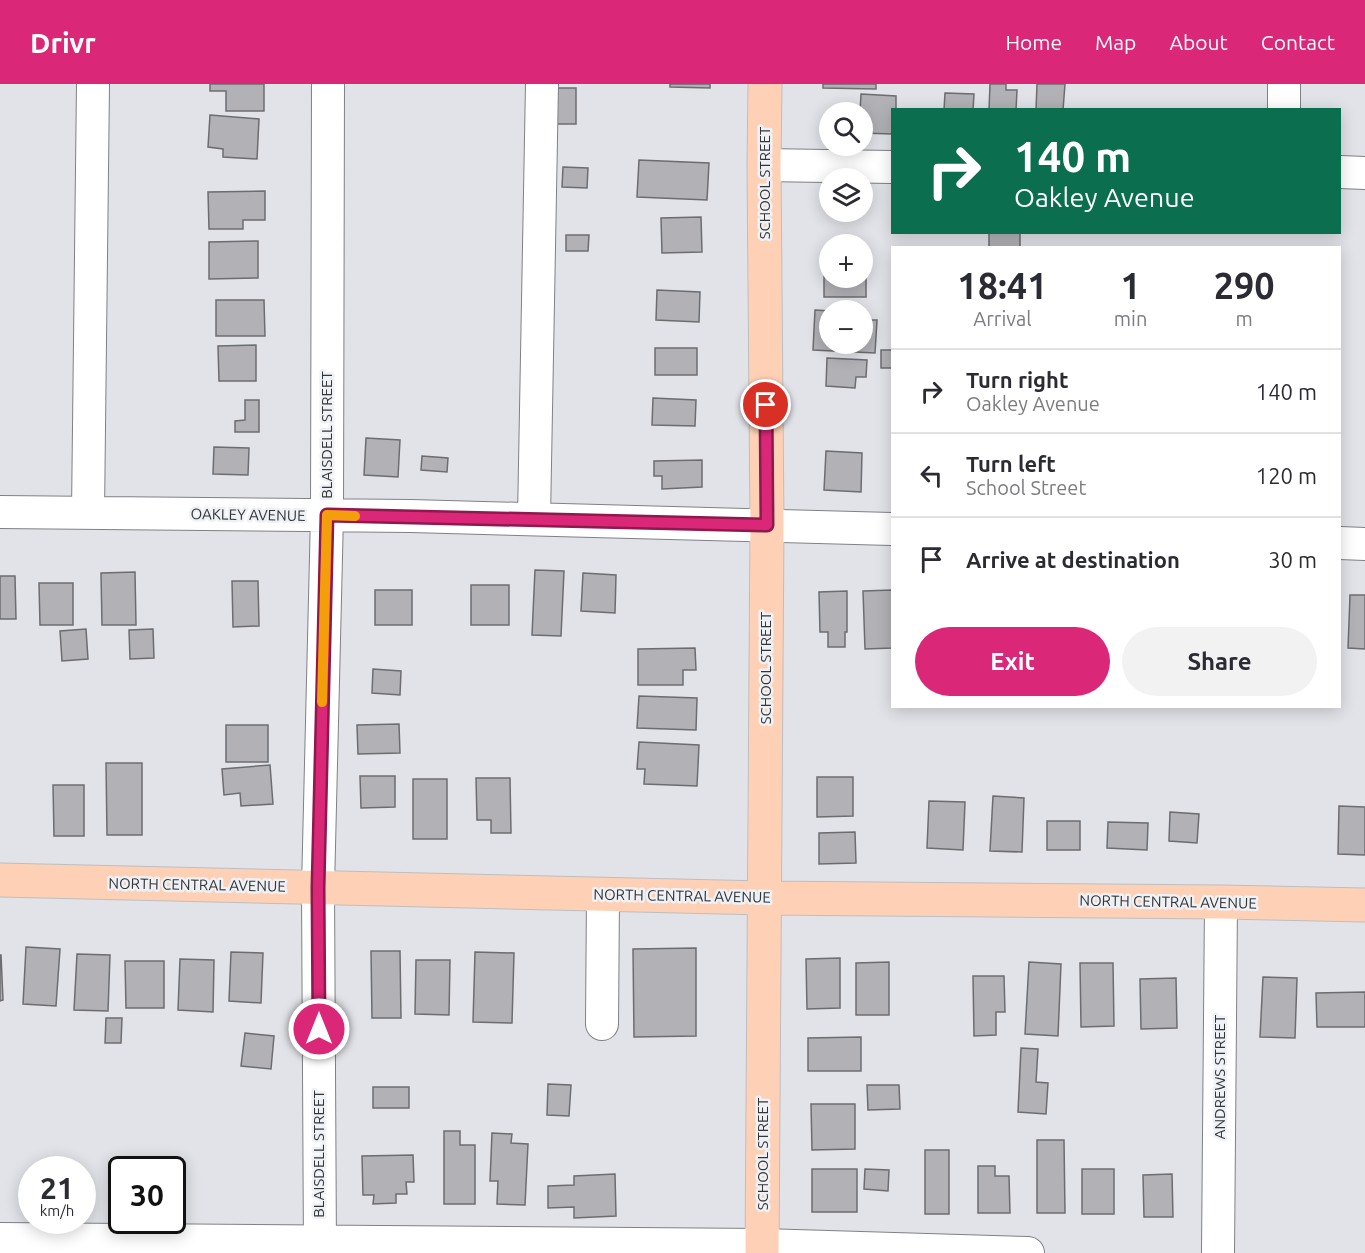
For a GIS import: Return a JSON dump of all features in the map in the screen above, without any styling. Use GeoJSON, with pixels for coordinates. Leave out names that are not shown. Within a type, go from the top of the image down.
{"type":"FeatureCollection","features":[{"type":"Feature","properties":{"kind":"main road","name":"SCHOOL STREET"},"geometry":{"type":"LineString","coordinates":[[762,1249],[767,525],[765,84]]}},
{"type":"Feature","properties":{"kind":"main road","name":"NORTH CENTRAL AVENUE"},"geometry":{"type":"LineString","coordinates":[[0,880],[764,898],[1365,905]]}},
{"type":"Feature","properties":{"kind":"street"},"geometry":{"type":"LineString","coordinates":[[88,513],[93,84]]}},
{"type":"Feature","properties":{"kind":"street","name":"BLAISDELL STREET"},"geometry":{"type":"LineString","coordinates":[[320,1247],[318,888],[327,515],[328,84]]}},
{"type":"Feature","properties":{"kind":"street"},"geometry":{"type":"LineString","coordinates":[[534,519],[542,84]]}},
{"type":"Feature","properties":{"kind":"street"},"geometry":{"type":"LineString","coordinates":[[1284,84],[1284,108]]}},
{"type":"Feature","properties":{"kind":"street"},"geometry":{"type":"LineString","coordinates":[[764,165],[891,166]]}},
{"type":"Feature","properties":{"kind":"street"},"geometry":{"type":"LineString","coordinates":[[1341,172],[1365,173]]}},
{"type":"Feature","properties":{"kind":"street","name":"OAKLEY AVENUE"},"geometry":{"type":"LineString","coordinates":[[0,512],[327,515],[891,529]]}},
{"type":"Feature","properties":{"kind":"street"},"geometry":{"type":"LineString","coordinates":[[1341,543],[1365,543]]}},
{"type":"Feature","properties":{"kind":"street"},"geometry":{"type":"LineString","coordinates":[[602,1024],[603,895]]}},
{"type":"Feature","properties":{"kind":"street","name":"ANDREWS STREET"},"geometry":{"type":"LineString","coordinates":[[1218,1253],[1221,902]]}},
{"type":"Feature","properties":{"kind":"street"},"geometry":{"type":"LineString","coordinates":[[0,1239],[320,1247],[1028,1253]]}},
{"type":"Feature","properties":{"kind":"building"},"geometry":{"type":"Polygon","coordinates":[[[210,84],[264,84],[264,111],[226,111],[226,91],[210,91],[210,84]]]}},
{"type":"Feature","properties":{"kind":"building"},"geometry":{"type":"Polygon","coordinates":[[[670,84],[710,84],[710,88],[670,87],[670,84]]]}},
{"type":"Feature","properties":{"kind":"building"},"geometry":{"type":"Polygon","coordinates":[[[823,84],[876,84],[876,89],[823,88],[823,84]]]}},
{"type":"Feature","properties":{"kind":"building"},"geometry":{"type":"Polygon","coordinates":[[[990,84],[1006,84],[1006,90],[1017,90],[1016,108],[989,108],[990,84]]]}},
{"type":"Feature","properties":{"kind":"building"},"geometry":{"type":"Polygon","coordinates":[[[1037,84],[1065,84],[1063,108],[1036,108],[1037,84]]]}},
{"type":"Feature","properties":{"kind":"building"},"geometry":{"type":"Polygon","coordinates":[[[553,88],[576,88],[576,124],[553,124],[553,88]]]}},
{"type":"Feature","properties":{"kind":"building"},"geometry":{"type":"Polygon","coordinates":[[[945,93],[974,94],[973,108],[944,108],[945,93]]]}},
{"type":"Feature","properties":{"kind":"building"},"geometry":{"type":"Polygon","coordinates":[[[861,94],[896,96],[896,108],[891,108],[891,134],[873,133],[873,102],[861,102],[861,94]]]}},
{"type":"Feature","properties":{"kind":"building"},"geometry":{"type":"Polygon","coordinates":[[[210,115],[259,119],[257,159],[223,157],[223,149],[208,147],[210,115]]]}},
{"type":"Feature","properties":{"kind":"building"},"geometry":{"type":"Polygon","coordinates":[[[639,160],[709,163],[707,200],[637,197],[639,160]]]}},
{"type":"Feature","properties":{"kind":"building"},"geometry":{"type":"Polygon","coordinates":[[[563,167],[588,168],[587,188],[562,187],[563,167]]]}},
{"type":"Feature","properties":{"kind":"building"},"geometry":{"type":"Polygon","coordinates":[[[265,191],[265,220],[243,220],[243,229],[209,229],[208,192],[265,191]]]}},
{"type":"Feature","properties":{"kind":"building"},"geometry":{"type":"Polygon","coordinates":[[[701,217],[702,252],[662,253],[661,218],[701,217]]]}},
{"type":"Feature","properties":{"kind":"building"},"geometry":{"type":"Polygon","coordinates":[[[989,234],[1020,234],[1020,246],[989,246],[989,234]]]}},
{"type":"Feature","properties":{"kind":"building"},"geometry":{"type":"Polygon","coordinates":[[[566,235],[589,235],[588,251],[566,251],[566,235]]]}},
{"type":"Feature","properties":{"kind":"building"},"geometry":{"type":"Polygon","coordinates":[[[258,241],[258,278],[209,279],[209,242],[258,241]]]}},
{"type":"Feature","properties":{"kind":"building"},"geometry":{"type":"Polygon","coordinates":[[[824,288],[866,288],[866,297],[824,297],[824,288]]]}},
{"type":"Feature","properties":{"kind":"building"},"geometry":{"type":"Polygon","coordinates":[[[657,290],[700,292],[699,322],[656,320],[657,290]]]}},
{"type":"Feature","properties":{"kind":"building"},"geometry":{"type":"Polygon","coordinates":[[[216,300],[264,300],[265,336],[216,336],[216,300]]]}},
{"type":"Feature","properties":{"kind":"building"},"geometry":{"type":"Polygon","coordinates":[[[815,310],[819,310],[819,350],[813,350],[815,310]]]}},
{"type":"Feature","properties":{"kind":"building"},"geometry":{"type":"Polygon","coordinates":[[[873,320],[877,320],[875,353],[873,353],[873,320]]]}},
{"type":"Feature","properties":{"kind":"building"},"geometry":{"type":"Polygon","coordinates":[[[256,345],[256,381],[219,381],[218,346],[256,345]]]}},
{"type":"Feature","properties":{"kind":"building"},"geometry":{"type":"Polygon","coordinates":[[[655,348],[697,348],[697,375],[655,375],[655,348]]]}},
{"type":"Feature","properties":{"kind":"building"},"geometry":{"type":"Polygon","coordinates":[[[881,350],[891,350],[891,368],[881,368],[881,350]]]}},
{"type":"Feature","properties":{"kind":"building"},"geometry":{"type":"Polygon","coordinates":[[[827,358],[867,360],[866,377],[856,377],[855,388],[826,386],[827,358]]]}},
{"type":"Feature","properties":{"kind":"building"},"geometry":{"type":"Polygon","coordinates":[[[653,398],[696,400],[695,426],[652,425],[653,398]]]}},
{"type":"Feature","properties":{"kind":"building"},"geometry":{"type":"Polygon","coordinates":[[[245,400],[259,400],[259,432],[235,432],[235,421],[245,420],[245,400]]]}},
{"type":"Feature","properties":{"kind":"building"},"geometry":{"type":"Polygon","coordinates":[[[366,438],[400,440],[398,477],[364,475],[366,438]]]}},
{"type":"Feature","properties":{"kind":"building"},"geometry":{"type":"Polygon","coordinates":[[[214,447],[249,448],[248,475],[213,474],[214,447]]]}},
{"type":"Feature","properties":{"kind":"building"},"geometry":{"type":"Polygon","coordinates":[[[826,451],[862,453],[861,492],[824,490],[826,451]]]}},
{"type":"Feature","properties":{"kind":"building"},"geometry":{"type":"Polygon","coordinates":[[[422,456],[448,458],[447,472],[421,470],[422,456]]]}},
{"type":"Feature","properties":{"kind":"building"},"geometry":{"type":"Polygon","coordinates":[[[702,460],[702,487],[662,489],[662,476],[654,476],[654,461],[702,460]]]}},
{"type":"Feature","properties":{"kind":"building"},"geometry":{"type":"Polygon","coordinates":[[[535,570],[564,571],[561,636],[532,635],[535,570]]]}},
{"type":"Feature","properties":{"kind":"building"},"geometry":{"type":"Polygon","coordinates":[[[135,572],[136,625],[102,625],[101,573],[135,572]]]}},
{"type":"Feature","properties":{"kind":"building"},"geometry":{"type":"Polygon","coordinates":[[[583,573],[616,575],[615,613],[581,611],[583,573]]]}},
{"type":"Feature","properties":{"kind":"building"},"geometry":{"type":"Polygon","coordinates":[[[0,576],[15,576],[16,619],[0,619],[0,576]]]}},
{"type":"Feature","properties":{"kind":"building"},"geometry":{"type":"Polygon","coordinates":[[[232,581],[258,581],[259,626],[233,627],[232,581]]]}},
{"type":"Feature","properties":{"kind":"building"},"geometry":{"type":"Polygon","coordinates":[[[39,583],[73,583],[73,625],[40,625],[39,583]]]}},
{"type":"Feature","properties":{"kind":"building"},"geometry":{"type":"Polygon","coordinates":[[[471,585],[509,585],[509,625],[471,625],[471,585]]]}},
{"type":"Feature","properties":{"kind":"building"},"geometry":{"type":"Polygon","coordinates":[[[375,590],[412,590],[412,625],[375,625],[375,590]]]}},
{"type":"Feature","properties":{"kind":"building"},"geometry":{"type":"Polygon","coordinates":[[[891,590],[891,648],[865,649],[863,591],[891,590]]]}},
{"type":"Feature","properties":{"kind":"building"},"geometry":{"type":"Polygon","coordinates":[[[847,591],[845,647],[828,647],[828,632],[820,632],[819,592],[847,591]]]}},
{"type":"Feature","properties":{"kind":"building"},"geometry":{"type":"Polygon","coordinates":[[[1350,595],[1365,595],[1365,649],[1348,648],[1350,595]]]}},
{"type":"Feature","properties":{"kind":"building"},"geometry":{"type":"Polygon","coordinates":[[[86,629],[88,659],[62,661],[60,631],[86,629]]]}},
{"type":"Feature","properties":{"kind":"building"},"geometry":{"type":"Polygon","coordinates":[[[153,629],[154,658],[130,659],[129,630],[153,629]]]}},
{"type":"Feature","properties":{"kind":"building"},"geometry":{"type":"Polygon","coordinates":[[[695,648],[696,670],[683,670],[683,685],[638,685],[638,649],[695,648]]]}},
{"type":"Feature","properties":{"kind":"building"},"geometry":{"type":"Polygon","coordinates":[[[373,669],[401,671],[400,695],[372,693],[373,669]]]}},
{"type":"Feature","properties":{"kind":"building"},"geometry":{"type":"Polygon","coordinates":[[[639,696],[697,698],[696,730],[637,728],[639,696]]]}},
{"type":"Feature","properties":{"kind":"building"},"geometry":{"type":"Polygon","coordinates":[[[399,724],[400,753],[358,754],[357,725],[399,724]]]}},
{"type":"Feature","properties":{"kind":"building"},"geometry":{"type":"Polygon","coordinates":[[[226,725],[268,725],[268,762],[226,762],[226,725]]]}},
{"type":"Feature","properties":{"kind":"building"},"geometry":{"type":"Polygon","coordinates":[[[639,742],[699,745],[697,786],[644,784],[645,769],[637,769],[639,742]]]}},
{"type":"Feature","properties":{"kind":"building"},"geometry":{"type":"Polygon","coordinates":[[[106,763],[142,763],[142,835],[107,835],[106,763]]]}},
{"type":"Feature","properties":{"kind":"building"},"geometry":{"type":"Polygon","coordinates":[[[270,765],[273,804],[241,806],[240,793],[224,795],[222,769],[270,765]]]}},
{"type":"Feature","properties":{"kind":"building"},"geometry":{"type":"Polygon","coordinates":[[[360,776],[395,776],[395,807],[361,808],[360,776]]]}},
{"type":"Feature","properties":{"kind":"building"},"geometry":{"type":"Polygon","coordinates":[[[817,777],[853,777],[853,816],[817,817],[817,777]]]}},
{"type":"Feature","properties":{"kind":"building"},"geometry":{"type":"Polygon","coordinates":[[[476,778],[510,778],[511,833],[491,833],[491,820],[477,820],[476,778]]]}},
{"type":"Feature","properties":{"kind":"building"},"geometry":{"type":"Polygon","coordinates":[[[413,779],[447,779],[447,839],[413,839],[413,779]]]}},
{"type":"Feature","properties":{"kind":"building"},"geometry":{"type":"Polygon","coordinates":[[[53,785],[84,785],[84,836],[54,836],[53,785]]]}},
{"type":"Feature","properties":{"kind":"building"},"geometry":{"type":"Polygon","coordinates":[[[993,796],[1024,798],[1022,852],[990,851],[993,796]]]}},
{"type":"Feature","properties":{"kind":"building"},"geometry":{"type":"Polygon","coordinates":[[[929,801],[965,802],[963,850],[927,848],[929,801]]]}},
{"type":"Feature","properties":{"kind":"building"},"geometry":{"type":"Polygon","coordinates":[[[1339,806],[1365,807],[1365,855],[1338,854],[1339,806]]]}},
{"type":"Feature","properties":{"kind":"building"},"geometry":{"type":"Polygon","coordinates":[[[1170,812],[1199,814],[1197,843],[1169,841],[1170,812]]]}},
{"type":"Feature","properties":{"kind":"building"},"geometry":{"type":"Polygon","coordinates":[[[1047,821],[1080,821],[1080,850],[1047,850],[1047,821]]]}},
{"type":"Feature","properties":{"kind":"building"},"geometry":{"type":"Polygon","coordinates":[[[1108,822],[1148,823],[1147,850],[1107,848],[1108,822]]]}},
{"type":"Feature","properties":{"kind":"building"},"geometry":{"type":"Polygon","coordinates":[[[855,832],[856,863],[819,864],[819,833],[855,832]]]}},
{"type":"Feature","properties":{"kind":"building"},"geometry":{"type":"Polygon","coordinates":[[[26,947],[60,949],[56,1006],[23,1004],[26,947]]]}},
{"type":"Feature","properties":{"kind":"building"},"geometry":{"type":"Polygon","coordinates":[[[696,948],[696,1036],[634,1037],[633,949],[696,948]]]}},
{"type":"Feature","properties":{"kind":"building"},"geometry":{"type":"Polygon","coordinates":[[[371,951],[400,951],[401,1018],[372,1018],[371,951]]]}},
{"type":"Feature","properties":{"kind":"building"},"geometry":{"type":"Polygon","coordinates":[[[231,952],[263,953],[261,1003],[229,1001],[231,952]]]}},
{"type":"Feature","properties":{"kind":"building"},"geometry":{"type":"Polygon","coordinates":[[[475,952],[514,953],[512,1023],[473,1022],[475,952]]]}},
{"type":"Feature","properties":{"kind":"building"},"geometry":{"type":"Polygon","coordinates":[[[77,954],[110,955],[108,1011],[74,1010],[77,954]]]}},
{"type":"Feature","properties":{"kind":"building"},"geometry":{"type":"Polygon","coordinates":[[[0,955],[3,1000],[0,1001],[0,955]]]}},
{"type":"Feature","properties":{"kind":"building"},"geometry":{"type":"Polygon","coordinates":[[[840,958],[840,1008],[807,1009],[806,959],[840,958]]]}},
{"type":"Feature","properties":{"kind":"building"},"geometry":{"type":"Polygon","coordinates":[[[180,959],[214,960],[213,1012],[178,1010],[180,959]]]}},
{"type":"Feature","properties":{"kind":"building"},"geometry":{"type":"Polygon","coordinates":[[[416,960],[450,960],[449,1015],[415,1014],[416,960]]]}},
{"type":"Feature","properties":{"kind":"building"},"geometry":{"type":"Polygon","coordinates":[[[125,961],[164,961],[164,1008],[126,1008],[125,961]]]}},
{"type":"Feature","properties":{"kind":"building"},"geometry":{"type":"Polygon","coordinates":[[[889,962],[889,1015],[856,1015],[856,963],[889,962]]]}},
{"type":"Feature","properties":{"kind":"building"},"geometry":{"type":"Polygon","coordinates":[[[1029,962],[1061,964],[1058,1036],[1025,1034],[1029,962]]]}},
{"type":"Feature","properties":{"kind":"building"},"geometry":{"type":"Polygon","coordinates":[[[1080,963],[1113,963],[1114,1026],[1081,1027],[1080,963]]]}},
{"type":"Feature","properties":{"kind":"building"},"geometry":{"type":"Polygon","coordinates":[[[973,976],[1004,976],[1005,1012],[996,1012],[996,1035],[974,1036],[973,976]]]}},
{"type":"Feature","properties":{"kind":"building"},"geometry":{"type":"Polygon","coordinates":[[[1263,977],[1297,978],[1295,1038],[1260,1037],[1263,977]]]}},
{"type":"Feature","properties":{"kind":"building"},"geometry":{"type":"Polygon","coordinates":[[[1176,978],[1177,1028],[1141,1029],[1140,979],[1176,978]]]}},
{"type":"Feature","properties":{"kind":"building"},"geometry":{"type":"Polygon","coordinates":[[[1365,992],[1365,1027],[1317,1027],[1316,993],[1365,992]]]}},
{"type":"Feature","properties":{"kind":"building"},"geometry":{"type":"Polygon","coordinates":[[[106,1018],[122,1018],[121,1043],[105,1043],[106,1018]]]}},
{"type":"Feature","properties":{"kind":"building"},"geometry":{"type":"Polygon","coordinates":[[[245,1033],[274,1036],[271,1069],[241,1066],[245,1033]]]}},
{"type":"Feature","properties":{"kind":"building"},"geometry":{"type":"Polygon","coordinates":[[[861,1037],[861,1071],[808,1071],[808,1038],[861,1037]]]}},
{"type":"Feature","properties":{"kind":"building"},"geometry":{"type":"Polygon","coordinates":[[[1021,1048],[1038,1049],[1036,1082],[1048,1083],[1046,1114],[1018,1112],[1021,1048]]]}},
{"type":"Feature","properties":{"kind":"building"},"geometry":{"type":"Polygon","coordinates":[[[548,1084],[571,1085],[569,1116],[547,1115],[548,1084]]]}},
{"type":"Feature","properties":{"kind":"building"},"geometry":{"type":"Polygon","coordinates":[[[867,1085],[899,1085],[900,1109],[868,1110],[867,1085]]]}},
{"type":"Feature","properties":{"kind":"building"},"geometry":{"type":"Polygon","coordinates":[[[373,1087],[409,1087],[409,1108],[373,1108],[373,1087]]]}},
{"type":"Feature","properties":{"kind":"building"},"geometry":{"type":"Polygon","coordinates":[[[811,1104],[855,1104],[855,1149],[812,1150],[811,1104]]]}},
{"type":"Feature","properties":{"kind":"building"},"geometry":{"type":"Polygon","coordinates":[[[444,1131],[460,1131],[460,1145],[475,1145],[475,1204],[444,1204],[444,1131]]]}},
{"type":"Feature","properties":{"kind":"building"},"geometry":{"type":"Polygon","coordinates":[[[492,1133],[512,1134],[511,1143],[528,1144],[525,1205],[497,1204],[498,1181],[490,1181],[492,1133]]]}},
{"type":"Feature","properties":{"kind":"building"},"geometry":{"type":"Polygon","coordinates":[[[1037,1140],[1064,1140],[1065,1213],[1037,1213],[1037,1140]]]}},
{"type":"Feature","properties":{"kind":"building"},"geometry":{"type":"Polygon","coordinates":[[[925,1150],[949,1150],[949,1214],[925,1214],[925,1150]]]}},
{"type":"Feature","properties":{"kind":"building"},"geometry":{"type":"Polygon","coordinates":[[[413,1155],[414,1182],[406,1182],[407,1194],[396,1194],[396,1203],[373,1204],[374,1195],[363,1195],[362,1156],[413,1155]]]}},
{"type":"Feature","properties":{"kind":"building"},"geometry":{"type":"Polygon","coordinates":[[[978,1166],[995,1166],[995,1176],[1009,1176],[1010,1213],[978,1213],[978,1166]]]}},
{"type":"Feature","properties":{"kind":"building"},"geometry":{"type":"Polygon","coordinates":[[[812,1169],[857,1169],[857,1212],[812,1212],[812,1169]]]}},
{"type":"Feature","properties":{"kind":"building"},"geometry":{"type":"Polygon","coordinates":[[[865,1169],[889,1170],[888,1191],[864,1189],[865,1169]]]}},
{"type":"Feature","properties":{"kind":"building"},"geometry":{"type":"Polygon","coordinates":[[[1082,1169],[1114,1169],[1114,1214],[1082,1214],[1082,1169]]]}},
{"type":"Feature","properties":{"kind":"building"},"geometry":{"type":"Polygon","coordinates":[[[615,1174],[616,1216],[574,1218],[574,1207],[548,1208],[548,1186],[574,1185],[574,1176],[615,1174]]]}},
{"type":"Feature","properties":{"kind":"building"},"geometry":{"type":"Polygon","coordinates":[[[1172,1174],[1173,1217],[1144,1217],[1143,1175],[1172,1174]]]}},
{"type":"Feature","properties":{"kind":"slow traffic"},"geometry":{"type":"LineString","coordinates":[[322,702],[327,515],[355,516]]}},
{"type":"Feature","properties":{"kind":"route"},"geometry":{"type":"LineString","coordinates":[[319,1029],[318,888],[327,515],[767,525],[766,405]]}}]}
